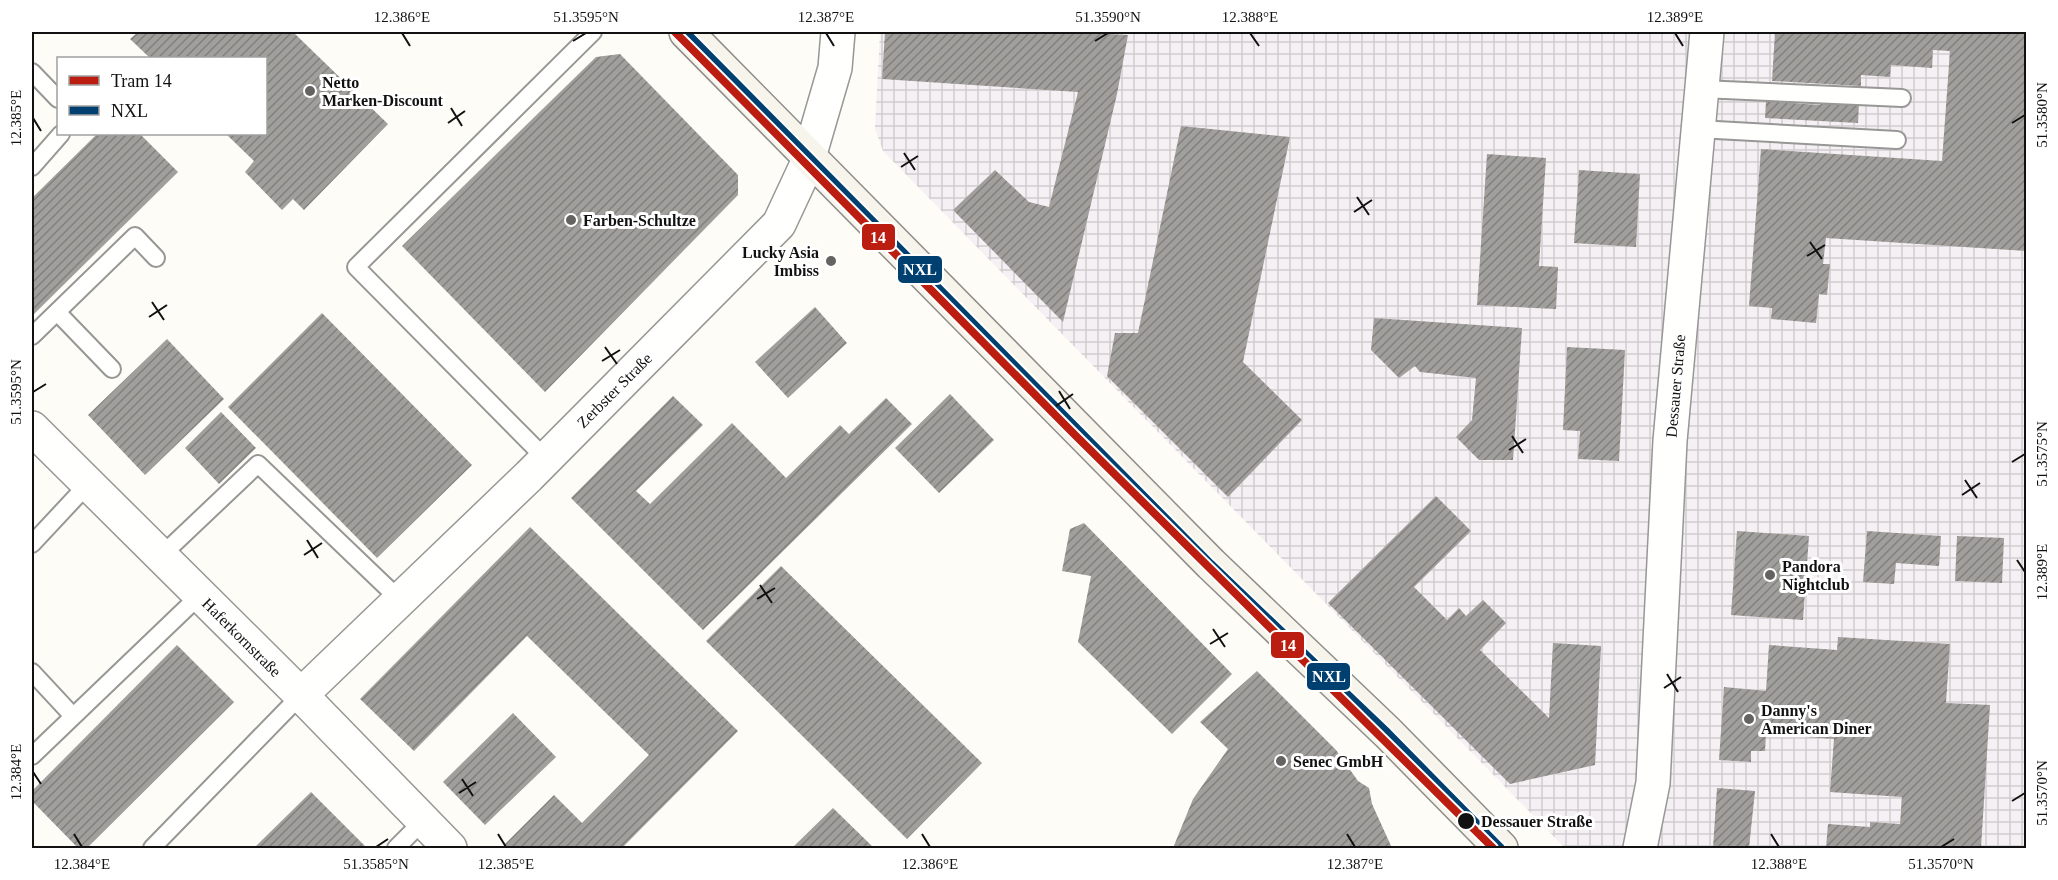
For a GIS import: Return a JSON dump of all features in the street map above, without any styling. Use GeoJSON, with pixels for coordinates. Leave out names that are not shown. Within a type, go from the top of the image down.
{"type":"FeatureCollection","features":[{"type":"Feature","properties":{"kind":"main road"},"geometry":{"type":"LineString","coordinates":[[686,32],[1211,564],[1388,733],[1501,849]]}},
{"type":"Feature","properties":{"kind":"street","name":"Zerbster Straße"},"geometry":{"type":"LineString","coordinates":[[301,695],[546,459],[779,224],[810,156],[835,68],[838,32]]}},
{"type":"Feature","properties":{"kind":"street","name":"Dessauer Straße"},"geometry":{"type":"LineString","coordinates":[[1640,849],[1653,783],[1670,441],[1707,32]]}},
{"type":"Feature","properties":{"kind":"street","name":"Haferkornstraße"},"geometry":{"type":"LineString","coordinates":[[32,428],[301,695],[450,849]]}},
{"type":"Feature","properties":{"kind":"lane"},"geometry":{"type":"LineString","coordinates":[[546,459],[356,267],[593,32]]}},
{"type":"Feature","properties":{"kind":"lane"},"geometry":{"type":"LineString","coordinates":[[32,72],[57,98]]}},
{"type":"Feature","properties":{"kind":"lane"},"geometry":{"type":"LineString","coordinates":[[1702,89],[1902,98]]}},
{"type":"Feature","properties":{"kind":"lane"},"geometry":{"type":"LineString","coordinates":[[1698,129],[1897,140]]}},
{"type":"Feature","properties":{"kind":"lane"},"geometry":{"type":"LineString","coordinates":[[32,167],[60,135]]}},
{"type":"Feature","properties":{"kind":"lane"},"geometry":{"type":"LineString","coordinates":[[32,336],[135,236],[156,258]]}},
{"type":"Feature","properties":{"kind":"lane"},"geometry":{"type":"LineString","coordinates":[[57,312],[112,369]]}},
{"type":"Feature","properties":{"kind":"lane"},"geometry":{"type":"LineString","coordinates":[[160,556],[258,464],[400,600]]}},
{"type":"Feature","properties":{"kind":"lane"},"geometry":{"type":"LineString","coordinates":[[32,544],[88,484]]}},
{"type":"Feature","properties":{"kind":"lane"},"geometry":{"type":"LineString","coordinates":[[32,756],[72,715],[200,595]]}},
{"type":"Feature","properties":{"kind":"lane"},"geometry":{"type":"LineString","coordinates":[[32,672],[72,715]]}},
{"type":"Feature","properties":{"kind":"lane"},"geometry":{"type":"LineString","coordinates":[[152,849],[301,695]]}},
{"type":"Feature","properties":{"kind":"lane"},"geometry":{"type":"LineString","coordinates":[[396,849],[423,821]]}},
{"type":"Feature","properties":{"kind":"shaded area"},"geometry":{"type":"Polygon","coordinates":[[[880,32],[2026,32],[2026,848],[1565,848],[883,151],[875,128],[880,32]]]}},
{"type":"Feature","properties":{"kind":"building","name":"Netto Marken-Discount"},"geometry":{"type":"Polygon","coordinates":[[[138,32],[293,32],[388,124],[304,210],[293,199],[282,210],[245,172],[254,161],[227,135],[267,135],[267,57],[149,57],[130,39],[138,32]]]}},
{"type":"Feature","properties":{"kind":"building"},"geometry":{"type":"Polygon","coordinates":[[[885,32],[1075,32],[1128,35],[1117,94],[1063,322],[953,210],[995,170],[1029,202],[1049,207],[1078,92],[882,79],[885,32]]]}},
{"type":"Feature","properties":{"kind":"building"},"geometry":{"type":"Polygon","coordinates":[[[1775,32],[2026,32],[2026,251],[1826,238],[1823,264],[1830,264],[1827,295],[1819,294],[1816,323],[1771,319],[1772,308],[1749,306],[1761,149],[1942,161],[1950,51],[1933,50],[1932,68],[1891,65],[1890,77],[1861,75],[1861,86],[1772,81],[1775,32]]]}},
{"type":"Feature","properties":{"kind":"building","name":"Farben-Schultze"},"geometry":{"type":"Polygon","coordinates":[[[620,54],[738,175],[738,195],[545,392],[402,246],[596,57],[620,54]]]}},
{"type":"Feature","properties":{"kind":"building"},"geometry":{"type":"Polygon","coordinates":[[[1766,101],[1820,105],[1819,101],[1859,103],[1858,123],[1765,118],[1766,101]]]}},
{"type":"Feature","properties":{"kind":"building"},"geometry":{"type":"Polygon","coordinates":[[[1181,126],[1290,137],[1243,362],[1302,420],[1228,497],[1107,376],[1115,333],[1138,333],[1181,126]]]}},
{"type":"Feature","properties":{"kind":"building"},"geometry":{"type":"Polygon","coordinates":[[[96,135],[141,135],[178,172],[32,316],[32,198],[96,135]]]}},
{"type":"Feature","properties":{"kind":"building"},"geometry":{"type":"Polygon","coordinates":[[[1487,154],[1546,158],[1539,266],[1558,267],[1556,309],[1477,305],[1487,154]]]}},
{"type":"Feature","properties":{"kind":"building"},"geometry":{"type":"Polygon","coordinates":[[[1579,170],[1640,174],[1636,247],[1574,243],[1579,170]]]}},
{"type":"Feature","properties":{"kind":"building"},"geometry":{"type":"Polygon","coordinates":[[[815,307],[847,343],[788,398],[755,362],[815,307]]]}},
{"type":"Feature","properties":{"kind":"building"},"geometry":{"type":"Polygon","coordinates":[[[322,313],[472,465],[377,558],[228,407],[322,313]]]}},
{"type":"Feature","properties":{"kind":"building"},"geometry":{"type":"Polygon","coordinates":[[[1374,318],[1522,328],[1513,460],[1479,460],[1456,437],[1472,420],[1476,378],[1420,372],[1415,366],[1399,378],[1371,350],[1374,318]]]}},
{"type":"Feature","properties":{"kind":"building"},"geometry":{"type":"Polygon","coordinates":[[[167,339],[224,399],[145,475],[88,415],[167,339]]]}},
{"type":"Feature","properties":{"kind":"building"},"geometry":{"type":"Polygon","coordinates":[[[1567,347],[1625,350],[1619,461],[1578,459],[1580,431],[1563,430],[1567,347]]]}},
{"type":"Feature","properties":{"kind":"building"},"geometry":{"type":"Polygon","coordinates":[[[950,394],[994,440],[939,493],[895,448],[950,394]]]}},
{"type":"Feature","properties":{"kind":"building"},"geometry":{"type":"Polygon","coordinates":[[[673,396],[703,425],[636,491],[650,504],[732,423],[786,478],[840,425],[849,434],[886,398],[912,424],[703,630],[571,498],[673,396]]]}},
{"type":"Feature","properties":{"kind":"building"},"geometry":{"type":"Polygon","coordinates":[[[221,412],[256,448],[219,484],[185,448],[221,412]]]}},
{"type":"Feature","properties":{"kind":"building"},"geometry":{"type":"Polygon","coordinates":[[[1436,496],[1471,531],[1414,587],[1447,620],[1459,608],[1466,616],[1483,600],[1506,623],[1480,650],[1549,718],[1553,643],[1601,646],[1595,765],[1510,784],[1328,603],[1436,496]]]}},
{"type":"Feature","properties":{"kind":"building"},"geometry":{"type":"Polygon","coordinates":[[[1084,523],[1232,674],[1172,734],[1078,642],[1091,576],[1062,571],[1070,529],[1084,523]]]}},
{"type":"Feature","properties":{"kind":"building"},"geometry":{"type":"Polygon","coordinates":[[[530,527],[738,731],[622,848],[508,848],[504,845],[554,795],[582,823],[649,755],[527,636],[414,751],[360,699],[530,527]]]}},
{"type":"Feature","properties":{"kind":"building","name":"Pandora Nightclub"},"geometry":{"type":"Polygon","coordinates":[[[1737,531],[1809,536],[1803,620],[1731,615],[1737,531]]]}},
{"type":"Feature","properties":{"kind":"building"},"geometry":{"type":"Polygon","coordinates":[[[1867,531],[1941,536],[1939,566],[1896,563],[1894,584],[1863,582],[1867,531]]]}},
{"type":"Feature","properties":{"kind":"building"},"geometry":{"type":"Polygon","coordinates":[[[1957,536],[2004,538],[2002,583],[1955,581],[1957,536]]]}},
{"type":"Feature","properties":{"kind":"building"},"geometry":{"type":"Polygon","coordinates":[[[781,566],[982,763],[907,839],[706,641],[781,566]]]}},
{"type":"Feature","properties":{"kind":"building"},"geometry":{"type":"Polygon","coordinates":[[[1838,637],[1950,644],[1946,703],[1990,705],[1981,848],[1826,848],[1828,824],[1870,827],[1870,822],[1900,824],[1902,797],[1830,792],[1834,739],[1766,734],[1765,751],[1751,751],[1751,762],[1719,760],[1724,687],[1766,691],[1769,645],[1837,650],[1838,637]]]}},
{"type":"Feature","properties":{"kind":"building"},"geometry":{"type":"Polygon","coordinates":[[[177,645],[234,702],[87,848],[78,848],[32,801],[32,791],[177,645]]]}},
{"type":"Feature","properties":{"kind":"building","name":"Senec GmbH"},"geometry":{"type":"Polygon","coordinates":[[[1257,671],[1336,750],[1358,781],[1369,788],[1372,804],[1392,848],[1173,848],[1193,799],[1228,749],[1200,722],[1257,671]]]}},
{"type":"Feature","properties":{"kind":"building"},"geometry":{"type":"Polygon","coordinates":[[[513,713],[556,757],[485,825],[443,782],[513,713]]]}},
{"type":"Feature","properties":{"kind":"building"},"geometry":{"type":"Polygon","coordinates":[[[1717,788],[1755,791],[1749,848],[1713,848],[1717,788]]]}},
{"type":"Feature","properties":{"kind":"building"},"geometry":{"type":"Polygon","coordinates":[[[311,792],[365,846],[362,848],[254,848],[311,792]]]}},
{"type":"Feature","properties":{"kind":"building"},"geometry":{"type":"Polygon","coordinates":[[[833,808],[874,848],[792,848],[833,808]]]}},
{"type":"Feature","properties":{"kind":"tram line","name":"14"},"geometry":{"type":"LineString","coordinates":[[675,32],[1076,436],[1493,848]]}},
{"type":"Feature","properties":{"kind":"transit line","name":"NXL"},"geometry":{"type":"LineString","coordinates":[[686,32],[1211,564],[1388,733],[1501,848]]}},
{"type":"Feature","properties":{"kind":"place","name":"Netto Marken-Discount"},"geometry":{"type":"Point","coordinates":[310,91]}},
{"type":"Feature","properties":{"kind":"place","name":"Farben-Schultze"},"geometry":{"type":"Point","coordinates":[571,220]}},
{"type":"Feature","properties":{"kind":"place","name":"Lucky Asia Imbiss"},"geometry":{"type":"Point","coordinates":[831,261]}},
{"type":"Feature","properties":{"kind":"place","name":"Pandora Nightclub"},"geometry":{"type":"Point","coordinates":[1770,575]}},
{"type":"Feature","properties":{"kind":"place","name":"Danny's American Diner"},"geometry":{"type":"Point","coordinates":[1749,719]}},
{"type":"Feature","properties":{"kind":"place","name":"Senec GmbH"},"geometry":{"type":"Point","coordinates":[1281,761]}},
{"type":"Feature","properties":{"kind":"place","name":"Dessauer Straße"},"geometry":{"type":"Point","coordinates":[1466,821]}}]}
